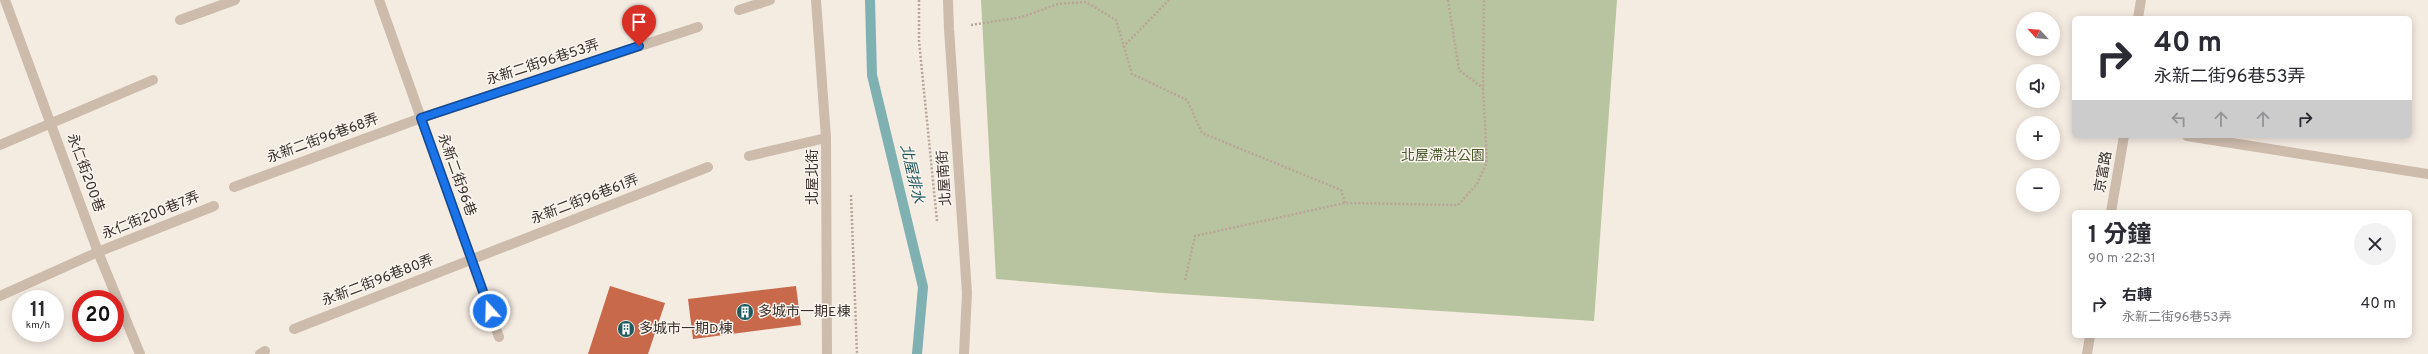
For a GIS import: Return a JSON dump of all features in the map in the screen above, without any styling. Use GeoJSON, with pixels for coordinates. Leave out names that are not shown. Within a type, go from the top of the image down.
{"type":"FeatureCollection","features":[{"type":"Feature","properties":{"kind":"street","name":"永仁街200巷"},"geometry":{"type":"LineString","coordinates":[[6,0],[98,252],[140,354]]}},
{"type":"Feature","properties":{"kind":"street"},"geometry":{"type":"LineString","coordinates":[[180,20],[235,0]]}},
{"type":"Feature","properties":{"kind":"street","name":"永新二街96巷"},"geometry":{"type":"LineString","coordinates":[[379,0],[499,337]]}},
{"type":"Feature","properties":{"kind":"street"},"geometry":{"type":"LineString","coordinates":[[739,10],[770,0]]}},
{"type":"Feature","properties":{"kind":"street","name":"北屋北街"},"geometry":{"type":"LineString","coordinates":[[816,0],[826,138],[827,354]]}},
{"type":"Feature","properties":{"kind":"street","name":"北屋南街"},"geometry":{"type":"LineString","coordinates":[[948,0],[948,29],[967,293],[964,354]]}},
{"type":"Feature","properties":{"kind":"street"},"geometry":{"type":"LineString","coordinates":[[2138,16],[2141,0]]}},
{"type":"Feature","properties":{"kind":"street","name":"永新二街96巷53弄"},"geometry":{"type":"LineString","coordinates":[[421,118],[698,27]]}},
{"type":"Feature","properties":{"kind":"street"},"geometry":{"type":"LineString","coordinates":[[0,145],[153,80]]}},
{"type":"Feature","properties":{"kind":"street","name":"永新二街96巷68弄"},"geometry":{"type":"LineString","coordinates":[[234,187],[421,118]]}},
{"type":"Feature","properties":{"kind":"street"},"geometry":{"type":"LineString","coordinates":[[750,156],[826,138]]}},
{"type":"Feature","properties":{"kind":"street","name":"京富路"},"geometry":{"type":"LineString","coordinates":[[2111,210],[2124,138]]}},
{"type":"Feature","properties":{"kind":"street"},"geometry":{"type":"LineString","coordinates":[[2200,138],[2428,174]]}},
{"type":"Feature","properties":{"kind":"street","name":"永新二街96巷61弄"},"geometry":{"type":"LineString","coordinates":[[471,260],[708,167]]}},
{"type":"Feature","properties":{"kind":"street","name":"永仁街200巷7弄"},"geometry":{"type":"LineString","coordinates":[[0,296],[98,252],[214,206]]}},
{"type":"Feature","properties":{"kind":"street","name":"永新二街96巷80弄"},"geometry":{"type":"LineString","coordinates":[[294,329],[471,260]]}},
{"type":"Feature","properties":{"kind":"street"},"geometry":{"type":"LineString","coordinates":[[2087,354],[2090,338]]}},
{"type":"Feature","properties":{"kind":"path"},"geometry":{"type":"LineString","coordinates":[[919,0],[919,41],[937,222]]}},
{"type":"Feature","properties":{"kind":"path"},"geometry":{"type":"LineString","coordinates":[[1123,48],[1169,0]]}},
{"type":"Feature","properties":{"kind":"path"},"geometry":{"type":"LineString","coordinates":[[1448,0],[1459,70],[1483,88]]}},
{"type":"Feature","properties":{"kind":"path"},"geometry":{"type":"LineString","coordinates":[[1185,280],[1195,236],[1346,203],[1458,205],[1477,184],[1487,162],[1483,88],[1484,0]]}},
{"type":"Feature","properties":{"kind":"path"},"geometry":{"type":"LineString","coordinates":[[948,29],[1022,17],[1058,4],[1086,2],[1116,20],[1123,48],[1132,74],[1187,100],[1202,133],[1341,190],[1346,203]]}},
{"type":"Feature","properties":{"kind":"green space","name":"北屋滯洪公園"},"geometry":{"type":"Polygon","coordinates":[[[981,0],[1617,0],[1594,321],[1163,293],[996,279],[981,0]]]}},
{"type":"Feature","properties":{"kind":"building","name":"多城市一期D棟"},"geometry":{"type":"Polygon","coordinates":[[[610,286],[665,303],[648,354],[588,354],[610,286]]]}},
{"type":"Feature","properties":{"kind":"building","name":"多城市一期E棟"},"geometry":{"type":"Polygon","coordinates":[[[796,286],[801,325],[693,339],[688,299],[796,286]]]}},
{"type":"Feature","properties":{"kind":"waterway","name":"北屋排水"},"geometry":{"type":"LineString","coordinates":[[870,0],[872,75],[923,287],[917,354]]}},
{"type":"Feature","properties":{"kind":"place","name":"多城市一期E棟"},"geometry":{"type":"Point","coordinates":[745,312]}},
{"type":"Feature","properties":{"kind":"place","name":"多城市一期D棟"},"geometry":{"type":"Point","coordinates":[626,329]}},
{"type":"Feature","properties":{"kind":"route"},"geometry":{"type":"LineString","coordinates":[[490,311],[421,118],[639,46]]}}]}
